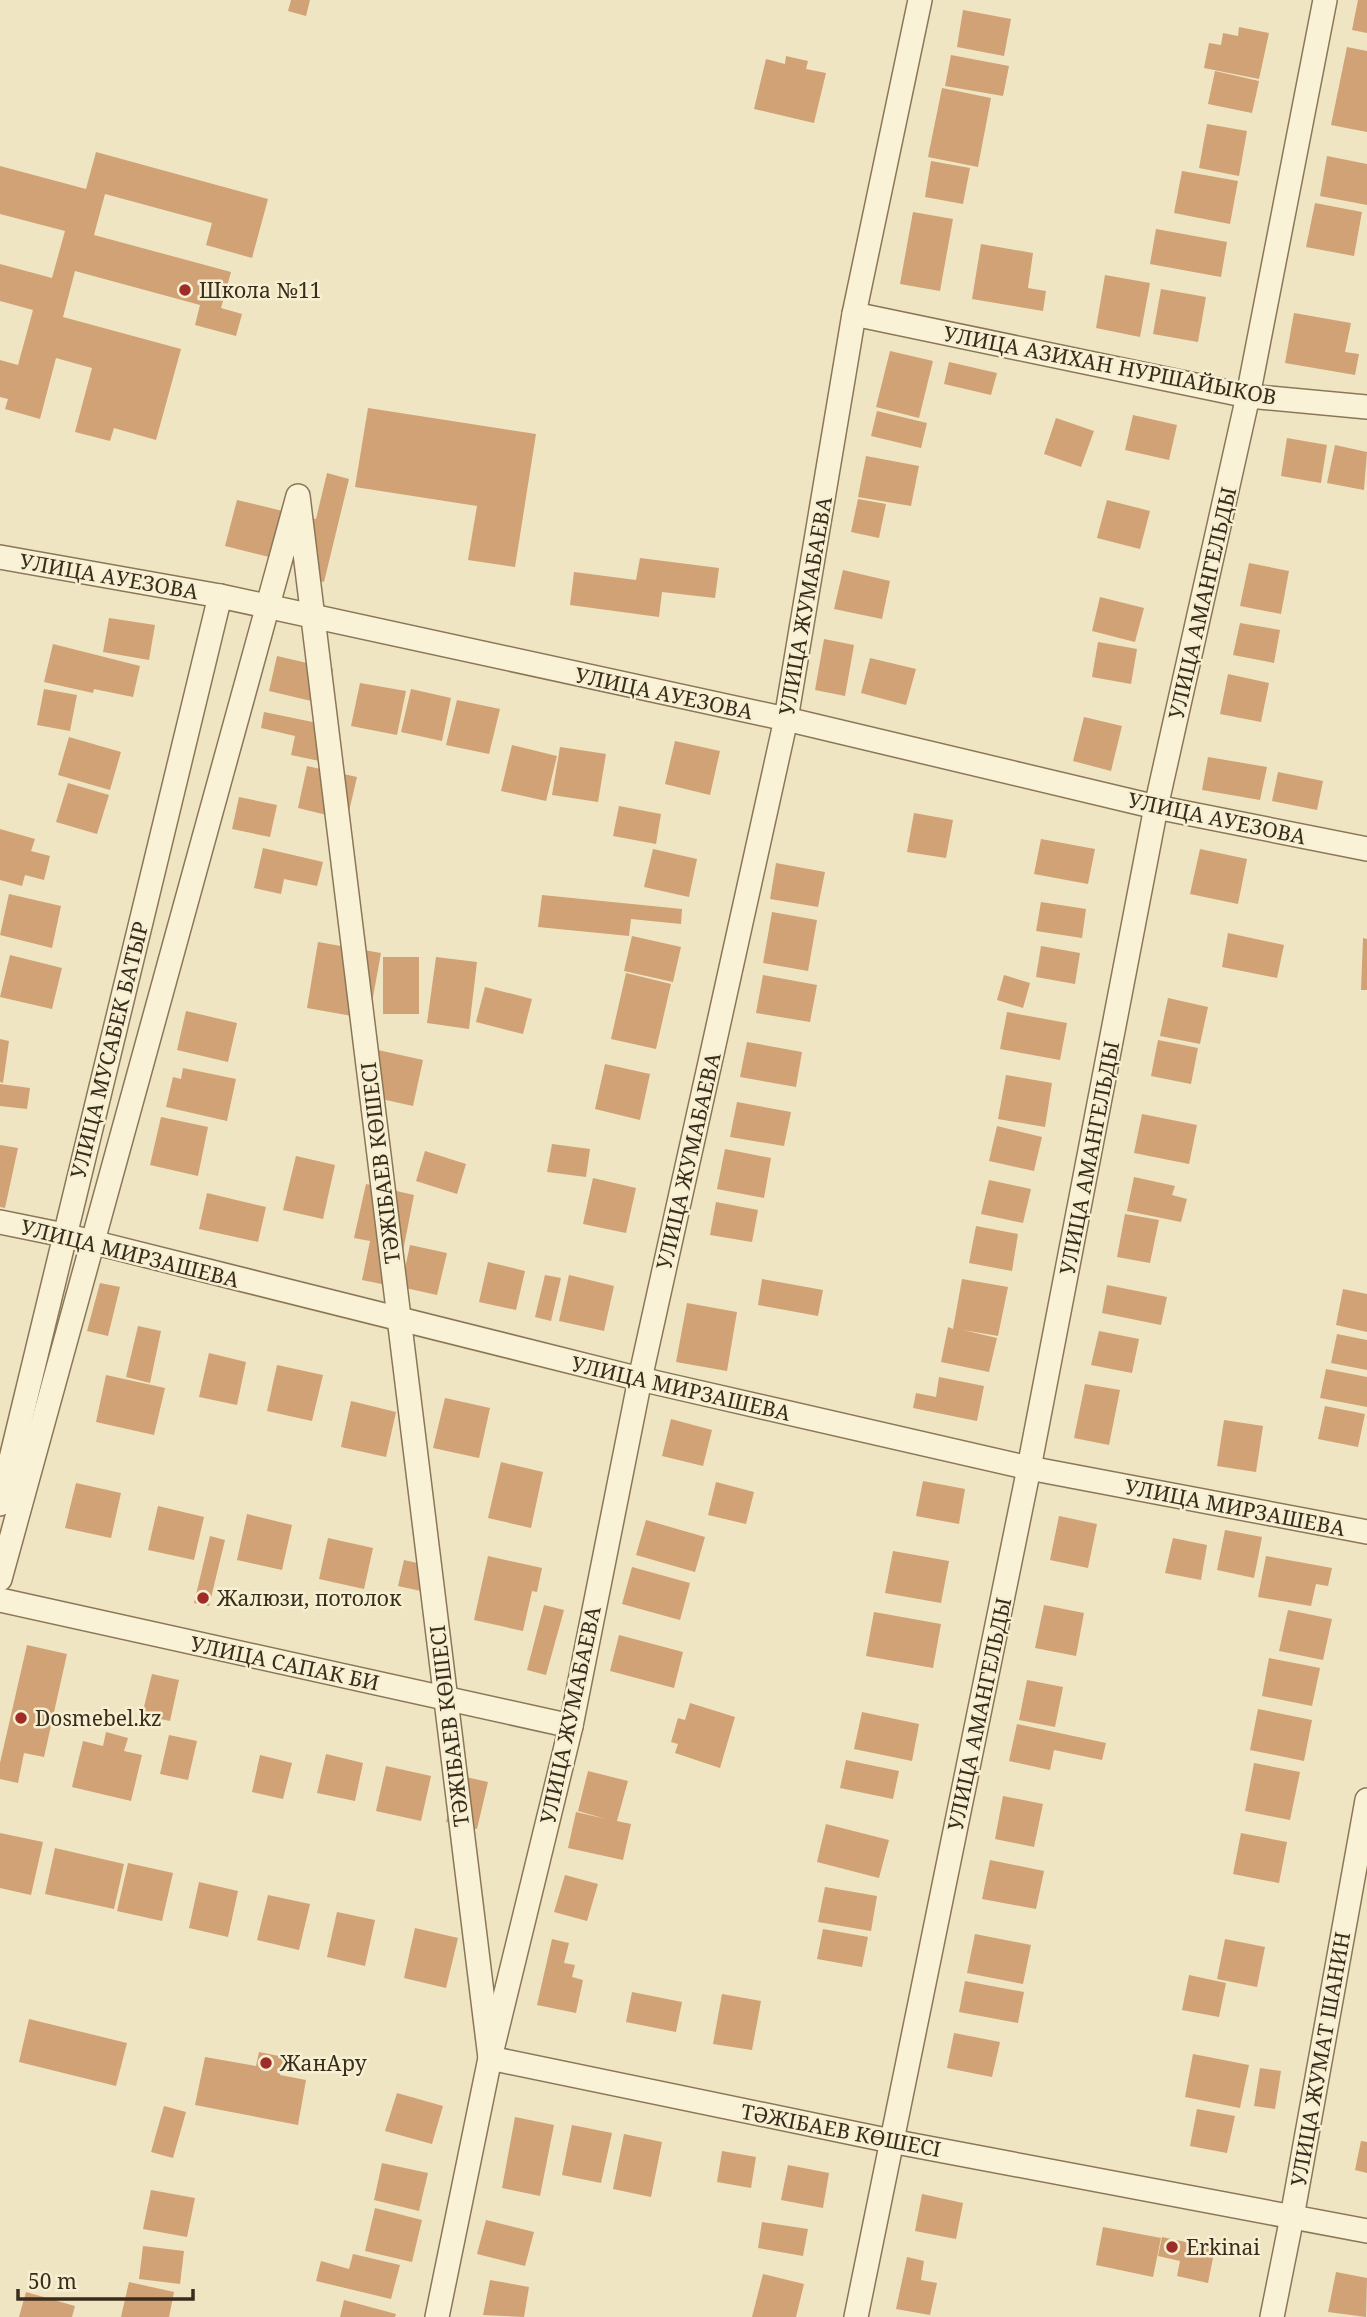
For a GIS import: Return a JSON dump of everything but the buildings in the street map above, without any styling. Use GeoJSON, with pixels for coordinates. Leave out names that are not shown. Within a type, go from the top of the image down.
{"type":"FeatureCollection","features":[{"type":"Feature","properties":{"kind":"street","name":"УЛИЦА ЖУМАБАЕВА"},"geometry":{"type":"LineString","coordinates":[[437,2317],[490,2057],[571,1726],[640,1379],[786,719],[854,314],[920,0]]}},
{"type":"Feature","properties":{"kind":"street","name":"УЛИЦА АМАНГЕЛЬДЫ"},"geometry":{"type":"LineString","coordinates":[[856,2317],[1029,1468],[1156,807],[1248,396],[1325,0]]}},
{"type":"Feature","properties":{"kind":"street","name":"УЛИЦА АЗИХАН НУРШАЙЫКОВ"},"geometry":{"type":"LineString","coordinates":[[854,314],[1248,396],[1367,407]]}},
{"type":"Feature","properties":{"kind":"street","name":"ТӘЖІБАЕВ КӨШЕСІ"},"geometry":{"type":"LineString","coordinates":[[0,1579],[298,496],[490,2057],[891,2141],[1367,2231]]}},
{"type":"Feature","properties":{"kind":"street","name":"УЛИЦА АУЕЗОВА"},"geometry":{"type":"LineString","coordinates":[[0,556],[220,596],[786,719],[1156,807],[1367,849]]}},
{"type":"Feature","properties":{"kind":"street","name":"УЛИЦА МУСАБЕК БАТЫР"},"geometry":{"type":"LineString","coordinates":[[0,1504],[220,596]]}},
{"type":"Feature","properties":{"kind":"street","name":"УЛИЦА МИРЗАШЕВА"},"geometry":{"type":"LineString","coordinates":[[0,1222],[64,1235],[640,1379],[1029,1468],[1367,1532]]}},
{"type":"Feature","properties":{"kind":"street","name":"УЛИЦА САПАК БИ"},"geometry":{"type":"LineString","coordinates":[[0,1600],[571,1726]]}},
{"type":"Feature","properties":{"kind":"street","name":"УЛИЦА ЖУМАТ ШАНИН"},"geometry":{"type":"LineString","coordinates":[[1272,2317],[1367,1800]]}},
{"type":"Feature","properties":{"kind":"place","name":"Школа №11"},"geometry":{"type":"Point","coordinates":[185,290]}},
{"type":"Feature","properties":{"kind":"place","name":"Жалюзи, потолок"},"geometry":{"type":"Point","coordinates":[203,1598]}},
{"type":"Feature","properties":{"kind":"place","name":"Dosmebel.kz"},"geometry":{"type":"Point","coordinates":[21,1718]}},
{"type":"Feature","properties":{"kind":"place","name":"ЖанАру"},"geometry":{"type":"Point","coordinates":[266,2063]}},
{"type":"Feature","properties":{"kind":"place","name":"Erkinai"},"geometry":{"type":"Point","coordinates":[1172,2247]}}]}
